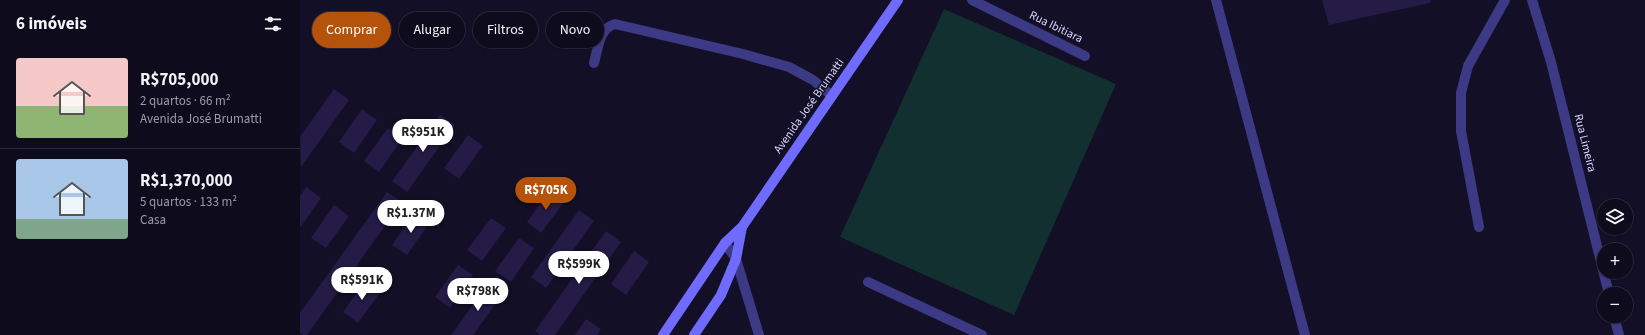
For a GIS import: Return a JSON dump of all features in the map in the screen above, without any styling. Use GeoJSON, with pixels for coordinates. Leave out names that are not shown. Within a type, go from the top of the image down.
{"type":"FeatureCollection","features":[{"type":"Feature","properties":{"kind":"main road","name":"Avenida José Brumatti"},"geometry":{"type":"LineString","coordinates":[[663,335],[725,244],[742,227],[898,0]]}},
{"type":"Feature","properties":{"kind":"main road","name":"Avenida José Brumatti"},"geometry":{"type":"LineString","coordinates":[[694,335],[721,295],[736,259],[742,227]]}},
{"type":"Feature","properties":{"kind":"street","name":"Rua Ibitiara"},"geometry":{"type":"LineString","coordinates":[[972,0],[1085,56]]}},
{"type":"Feature","properties":{"kind":"street"},"geometry":{"type":"LineString","coordinates":[[1216,0],[1305,335]]}},
{"type":"Feature","properties":{"kind":"street"},"geometry":{"type":"LineString","coordinates":[[1479,227],[1461,131],[1462,93],[1468,66],[1505,0]]}},
{"type":"Feature","properties":{"kind":"street","name":"Rua Limeira"},"geometry":{"type":"LineString","coordinates":[[1532,0],[1551,62],[1607,287]]}},
{"type":"Feature","properties":{"kind":"street"},"geometry":{"type":"LineString","coordinates":[[594,63],[603,31],[608,26],[616,24],[744,54],[789,67],[813,80],[832,96]]}},
{"type":"Feature","properties":{"kind":"street"},"geometry":{"type":"LineString","coordinates":[[725,244],[736,259],[759,335]]}},
{"type":"Feature","properties":{"kind":"street"},"geometry":{"type":"LineString","coordinates":[[868,282],[982,335]]}},
{"type":"Feature","properties":{"kind":"street"},"geometry":{"type":"LineString","coordinates":[[1616,323],[1619,335]]}},
{"type":"Feature","properties":{"kind":"green space"},"geometry":{"type":"Polygon","coordinates":[[[944,9],[1116,84],[1014,315],[840,237],[944,9]]]}},
{"type":"Feature","properties":{"kind":"building"},"geometry":{"type":"Polygon","coordinates":[[[1322,0],[1431,0],[1430,3],[1329,25],[1322,0]]]}},
{"type":"Feature","properties":{"kind":"building"},"geometry":{"type":"Polygon","coordinates":[[[334,89],[349,100],[301,167],[300,137],[334,89]]]}},
{"type":"Feature","properties":{"kind":"building"},"geometry":{"type":"Polygon","coordinates":[[[362,109],[377,120],[354,153],[339,142],[362,109]]]}},
{"type":"Feature","properties":{"kind":"building"},"geometry":{"type":"Polygon","coordinates":[[[440,115],[455,125],[407,192],[392,181],[440,115]]]}},
{"type":"Feature","properties":{"kind":"building"},"geometry":{"type":"Polygon","coordinates":[[[388,128],[403,138],[379,172],[364,161],[388,128]]]}},
{"type":"Feature","properties":{"kind":"building"},"geometry":{"type":"Polygon","coordinates":[[[468,135],[483,146],[459,179],[444,168],[468,135]]]}},
{"type":"Feature","properties":{"kind":"building"},"geometry":{"type":"Polygon","coordinates":[[[306,187],[321,198],[300,228],[300,196],[306,187]]]}},
{"type":"Feature","properties":{"kind":"building"},"geometry":{"type":"Polygon","coordinates":[[[550,190],[565,201],[541,233],[527,222],[550,190]]]}},
{"type":"Feature","properties":{"kind":"building"},"geometry":{"type":"Polygon","coordinates":[[[387,192],[402,202],[307,335],[303,335],[300,333],[300,313],[387,192]]]}},
{"type":"Feature","properties":{"kind":"building"},"geometry":{"type":"Polygon","coordinates":[[[334,205],[349,216],[326,248],[311,238],[334,205]]]}},
{"type":"Feature","properties":{"kind":"building"},"geometry":{"type":"Polygon","coordinates":[[[579,210],[594,221],[546,288],[531,277],[579,210]]]}},
{"type":"Feature","properties":{"kind":"building"},"geometry":{"type":"Polygon","coordinates":[[[415,212],[430,222],[407,255],[392,245],[415,212]]]}},
{"type":"Feature","properties":{"kind":"building"},"geometry":{"type":"Polygon","coordinates":[[[491,218],[506,228],[482,261],[467,250],[491,218]]]}},
{"type":"Feature","properties":{"kind":"building"},"geometry":{"type":"Polygon","coordinates":[[[606,231],[621,242],[555,335],[540,335],[535,331],[606,231]]]}},
{"type":"Feature","properties":{"kind":"building"},"geometry":{"type":"Polygon","coordinates":[[[519,238],[534,248],[511,282],[495,271],[519,238]]]}},
{"type":"Feature","properties":{"kind":"building"},"geometry":{"type":"Polygon","coordinates":[[[634,251],[649,262],[626,295],[611,284],[634,251]]]}},
{"type":"Feature","properties":{"kind":"building"},"geometry":{"type":"Polygon","coordinates":[[[458,265],[473,275],[450,308],[435,297],[458,265]]]}},
{"type":"Feature","properties":{"kind":"building"},"geometry":{"type":"Polygon","coordinates":[[[367,279],[382,290],[358,323],[343,312],[367,279]]]}},
{"type":"Feature","properties":{"kind":"building"},"geometry":{"type":"Polygon","coordinates":[[[487,285],[502,295],[473,335],[451,335],[487,285]]]}},
{"type":"Feature","properties":{"kind":"building"},"geometry":{"type":"Polygon","coordinates":[[[586,319],[601,329],[597,335],[575,335],[586,319]]]}}]}
